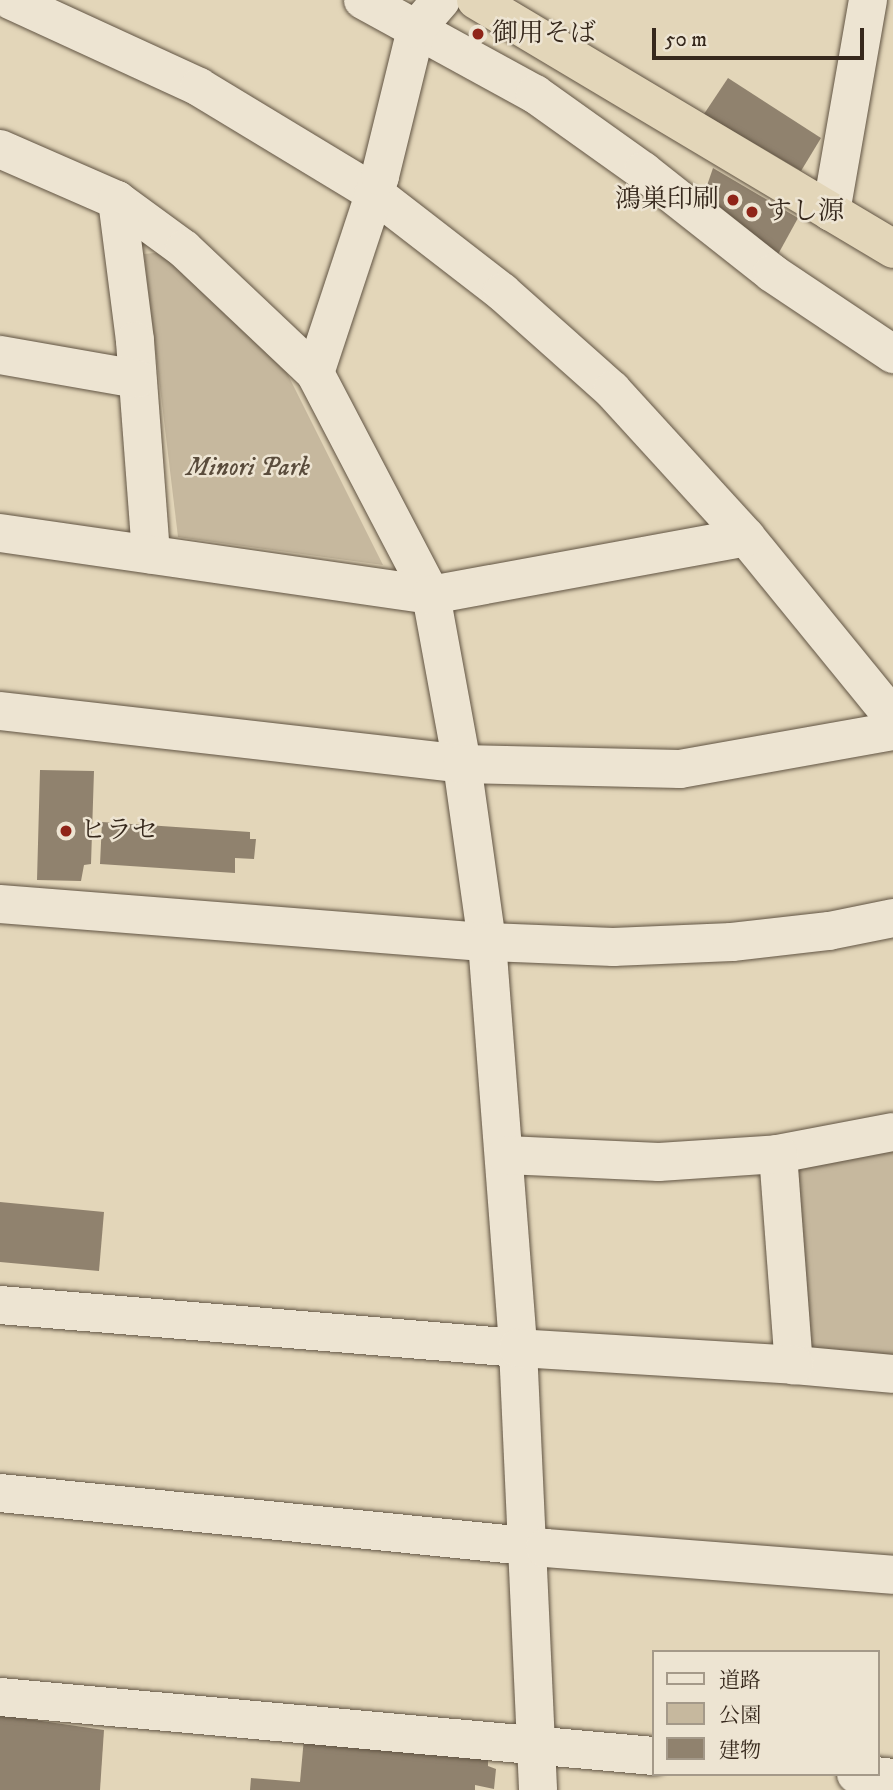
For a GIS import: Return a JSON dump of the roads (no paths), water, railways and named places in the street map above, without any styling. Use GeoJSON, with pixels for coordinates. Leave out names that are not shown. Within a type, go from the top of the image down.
{"type":"FeatureCollection","features":[{"type":"Feature","properties":{"kind":"highway"},"geometry":{"type":"LineString","coordinates":[[475,0],[893,249]]}},
{"type":"Feature","properties":{"kind":"street"},"geometry":{"type":"LineString","coordinates":[[10,0],[199,87],[374,193],[502,292],[612,390],[746,537],[893,717]]}},
{"type":"Feature","properties":{"kind":"street"},"geometry":{"type":"LineString","coordinates":[[363,0],[534,94],[643,171],[772,273],[893,354]]}},
{"type":"Feature","properties":{"kind":"street"},"geometry":{"type":"LineString","coordinates":[[315,373],[374,193],[416,29],[441,0]]}},
{"type":"Feature","properties":{"kind":"street"},"geometry":{"type":"LineString","coordinates":[[831,212],[868,0]]}},
{"type":"Feature","properties":{"kind":"street"},"geometry":{"type":"LineString","coordinates":[[0,149],[117,200],[184,249],[315,373],[431,595],[462,764],[487,942],[506,1155],[518,1348],[538,1790]]}},
{"type":"Feature","properties":{"kind":"street"},"geometry":{"type":"LineString","coordinates":[[117,200],[137,379],[151,554]]}},
{"type":"Feature","properties":{"kind":"street"},"geometry":{"type":"LineString","coordinates":[[0,355],[137,379]]}},
{"type":"Feature","properties":{"kind":"street"},"geometry":{"type":"LineString","coordinates":[[0,533],[431,595],[746,537]]}},
{"type":"Feature","properties":{"kind":"street"},"geometry":{"type":"LineString","coordinates":[[0,711],[462,764],[680,769],[893,731]]}},
{"type":"Feature","properties":{"kind":"street"},"geometry":{"type":"LineString","coordinates":[[0,904],[487,942],[613,947],[733,942],[829,931],[893,918]]}},
{"type":"Feature","properties":{"kind":"street"},"geometry":{"type":"LineString","coordinates":[[506,1155],[659,1162],[778,1154],[893,1132]]}},
{"type":"Feature","properties":{"kind":"street"},"geometry":{"type":"LineString","coordinates":[[778,1154],[794,1365]]}},
{"type":"Feature","properties":{"kind":"street"},"geometry":{"type":"LineString","coordinates":[[0,1305],[518,1348],[794,1365],[893,1374]]}},
{"type":"Feature","properties":{"kind":"street"},"geometry":{"type":"LineString","coordinates":[[0,1493],[527,1546],[893,1575]]}},
{"type":"Feature","properties":{"kind":"street"},"geometry":{"type":"LineString","coordinates":[[0,1697],[534,1743],[652,1756]]}},
{"type":"Feature","properties":{"kind":"street"},"geometry":{"type":"LineString","coordinates":[[874,1776],[893,1778]]}},
{"type":"Feature","properties":{"kind":"place","name":"御用そば"},"geometry":{"type":"Point","coordinates":[478,34]}},
{"type":"Feature","properties":{"kind":"place","name":"鴻巣印刷"},"geometry":{"type":"Point","coordinates":[733,200]}},
{"type":"Feature","properties":{"kind":"place","name":"すし源"},"geometry":{"type":"Point","coordinates":[752,212]}},
{"type":"Feature","properties":{"kind":"place","name":"ヒラセ"},"geometry":{"type":"Point","coordinates":[66,831]}},
{"type":"Feature","properties":{"kind":"park label","name":"Minori Park"},"geometry":{"type":"Point","coordinates":[248,468]}}]}
